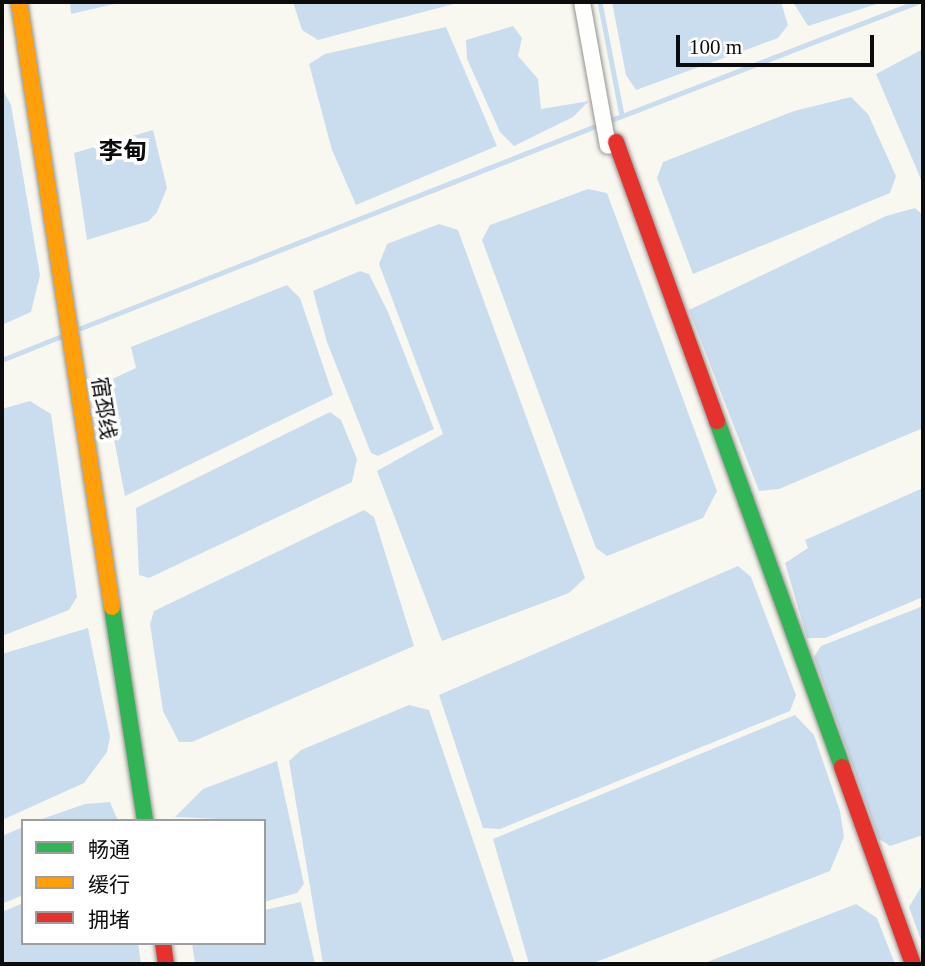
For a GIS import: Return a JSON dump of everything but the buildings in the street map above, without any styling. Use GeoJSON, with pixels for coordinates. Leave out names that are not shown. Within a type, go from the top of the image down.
{"type":"FeatureCollection","features":[{"type":"Feature","properties":{"kind":"street","name":"宿邳线"},"geometry":{"type":"LineString","coordinates":[[19,2],[145,819]]}},
{"type":"Feature","properties":{"kind":"street"},"geometry":{"type":"LineString","coordinates":[[582,2],[612,144],[913,964]]}},
{"type":"Feature","properties":{"kind":"street"},"geometry":{"type":"LineString","coordinates":[[163,945],[166,964]]}},
{"type":"Feature","properties":{"kind":"water"},"geometry":{"type":"Polygon","coordinates":[[[70,2],[123,2],[71,14],[70,2]]]}},
{"type":"Feature","properties":{"kind":"water"},"geometry":{"type":"Polygon","coordinates":[[[293,2],[461,2],[318,40],[302,30],[293,2]]]}},
{"type":"Feature","properties":{"kind":"water"},"geometry":{"type":"Polygon","coordinates":[[[612,2],[781,2],[788,25],[778,38],[636,90],[626,75],[612,2]]]}},
{"type":"Feature","properties":{"kind":"water"},"geometry":{"type":"Polygon","coordinates":[[[793,2],[883,2],[808,26],[793,2]]]}},
{"type":"Feature","properties":{"kind":"water"},"geometry":{"type":"Polygon","coordinates":[[[513,26],[522,38],[518,56],[538,79],[541,109],[589,101],[573,117],[514,146],[500,132],[467,59],[466,40],[513,26]]]}},
{"type":"Feature","properties":{"kind":"water"},"geometry":{"type":"Polygon","coordinates":[[[446,27],[497,146],[356,205],[332,150],[309,64],[325,54],[446,27]]]}},
{"type":"Feature","properties":{"kind":"water"},"geometry":{"type":"Polygon","coordinates":[[[923,49],[923,184],[876,74],[923,49]]]}},
{"type":"Feature","properties":{"kind":"water"},"geometry":{"type":"Polygon","coordinates":[[[2,88],[11,105],[40,275],[31,312],[2,325],[2,88]]]}},
{"type":"Feature","properties":{"kind":"water"},"geometry":{"type":"Polygon","coordinates":[[[851,97],[868,114],[896,176],[890,193],[693,274],[657,178],[663,162],[794,111],[851,97]]]}},
{"type":"Feature","properties":{"kind":"water"},"geometry":{"type":"Polygon","coordinates":[[[153,130],[167,188],[157,212],[149,221],[87,240],[74,153],[153,130]]]}},
{"type":"Feature","properties":{"kind":"water"},"geometry":{"type":"Polygon","coordinates":[[[588,189],[607,193],[717,491],[703,518],[607,556],[596,548],[482,240],[490,225],[588,189]]]}},
{"type":"Feature","properties":{"kind":"water"},"geometry":{"type":"Polygon","coordinates":[[[915,208],[923,215],[923,428],[779,489],[759,491],[689,310],[886,216],[915,208]]]}},
{"type":"Feature","properties":{"kind":"water"},"geometry":{"type":"Polygon","coordinates":[[[439,224],[458,230],[585,578],[569,593],[442,641],[377,471],[443,434],[379,264],[387,244],[439,224]]]}},
{"type":"Feature","properties":{"kind":"water"},"geometry":{"type":"Polygon","coordinates":[[[360,271],[369,274],[388,312],[434,429],[378,456],[371,453],[327,342],[313,291],[360,271]]]}},
{"type":"Feature","properties":{"kind":"water"},"geometry":{"type":"Polygon","coordinates":[[[287,285],[300,298],[333,395],[125,496],[105,392],[110,380],[136,368],[131,347],[287,285]]]}},
{"type":"Feature","properties":{"kind":"water"},"geometry":{"type":"Polygon","coordinates":[[[30,401],[51,414],[77,597],[69,610],[2,636],[2,409],[30,401]]]}},
{"type":"Feature","properties":{"kind":"water"},"geometry":{"type":"Polygon","coordinates":[[[330,412],[341,420],[357,459],[352,482],[149,578],[139,575],[136,508],[330,412]]]}},
{"type":"Feature","properties":{"kind":"water"},"geometry":{"type":"Polygon","coordinates":[[[923,488],[923,597],[825,638],[807,638],[785,563],[808,548],[805,540],[923,488]]]}},
{"type":"Feature","properties":{"kind":"water"},"geometry":{"type":"Polygon","coordinates":[[[364,510],[374,517],[414,646],[192,742],[179,742],[163,711],[150,624],[154,611],[364,510]]]}},
{"type":"Feature","properties":{"kind":"water"},"geometry":{"type":"Polygon","coordinates":[[[738,566],[751,577],[796,695],[790,711],[500,829],[483,828],[439,695],[738,566]]]}},
{"type":"Feature","properties":{"kind":"water"},"geometry":{"type":"Polygon","coordinates":[[[923,606],[923,835],[890,846],[879,839],[814,657],[821,646],[923,606]]]}},
{"type":"Feature","properties":{"kind":"water"},"geometry":{"type":"Polygon","coordinates":[[[88,628],[110,737],[107,752],[84,783],[2,820],[2,654],[88,628]]]}},
{"type":"Feature","properties":{"kind":"water"},"geometry":{"type":"Polygon","coordinates":[[[409,705],[429,710],[515,964],[323,964],[289,761],[301,750],[409,705]]]}},
{"type":"Feature","properties":{"kind":"water"},"geometry":{"type":"Polygon","coordinates":[[[795,715],[814,735],[840,811],[844,837],[830,871],[591,964],[529,964],[493,839],[795,715]]]}},
{"type":"Feature","properties":{"kind":"water"},"geometry":{"type":"Polygon","coordinates":[[[277,761],[304,884],[297,893],[266,901],[266,819],[175,817],[203,789],[277,761]]]}},
{"type":"Feature","properties":{"kind":"water"},"geometry":{"type":"Polygon","coordinates":[[[110,802],[117,819],[42,819],[85,804],[110,802]]]}},
{"type":"Feature","properties":{"kind":"water"},"geometry":{"type":"Polygon","coordinates":[[[21,828],[21,896],[2,904],[2,836],[21,828]]]}},
{"type":"Feature","properties":{"kind":"water"},"geometry":{"type":"Polygon","coordinates":[[[923,884],[923,946],[909,907],[923,884]]]}},
{"type":"Feature","properties":{"kind":"water"},"geometry":{"type":"Polygon","coordinates":[[[301,902],[315,964],[195,964],[192,945],[266,945],[266,910],[301,902]]]}},
{"type":"Feature","properties":{"kind":"water"},"geometry":{"type":"Polygon","coordinates":[[[21,904],[21,945],[138,945],[141,964],[2,964],[2,912],[21,904]]]}},
{"type":"Feature","properties":{"kind":"water"},"geometry":{"type":"Polygon","coordinates":[[[856,904],[877,918],[895,964],[702,964],[856,904]]]}},
{"type":"Feature","properties":{"kind":"waterway"},"geometry":{"type":"LineString","coordinates":[[600,2],[622,115]]}},
{"type":"Feature","properties":{"kind":"waterway"},"geometry":{"type":"LineString","coordinates":[[614,119],[917,2]]}},
{"type":"Feature","properties":{"kind":"waterway"},"geometry":{"type":"LineString","coordinates":[[81,328],[593,127]]}},
{"type":"Feature","properties":{"kind":"waterway"},"geometry":{"type":"LineString","coordinates":[[2,360],[59,337]]}},
{"type":"Feature","properties":{"kind":"traffic: fast"},"geometry":{"type":"LineString","coordinates":[[717,421],[842,767]]}},
{"type":"Feature","properties":{"kind":"traffic: fast"},"geometry":{"type":"LineString","coordinates":[[112,607],[145,819]]}},
{"type":"Feature","properties":{"kind":"traffic: slow"},"geometry":{"type":"LineString","coordinates":[[19,2],[112,607]]}},
{"type":"Feature","properties":{"kind":"traffic: jam"},"geometry":{"type":"LineString","coordinates":[[616,142],[717,421]]}},
{"type":"Feature","properties":{"kind":"traffic: jam"},"geometry":{"type":"LineString","coordinates":[[842,767],[913,964]]}},
{"type":"Feature","properties":{"kind":"traffic: jam"},"geometry":{"type":"LineString","coordinates":[[163,945],[166,964]]}},
{"type":"Feature","properties":{"kind":"district","name":"李甸"},"geometry":{"type":"Point","coordinates":[123,152]}}]}
